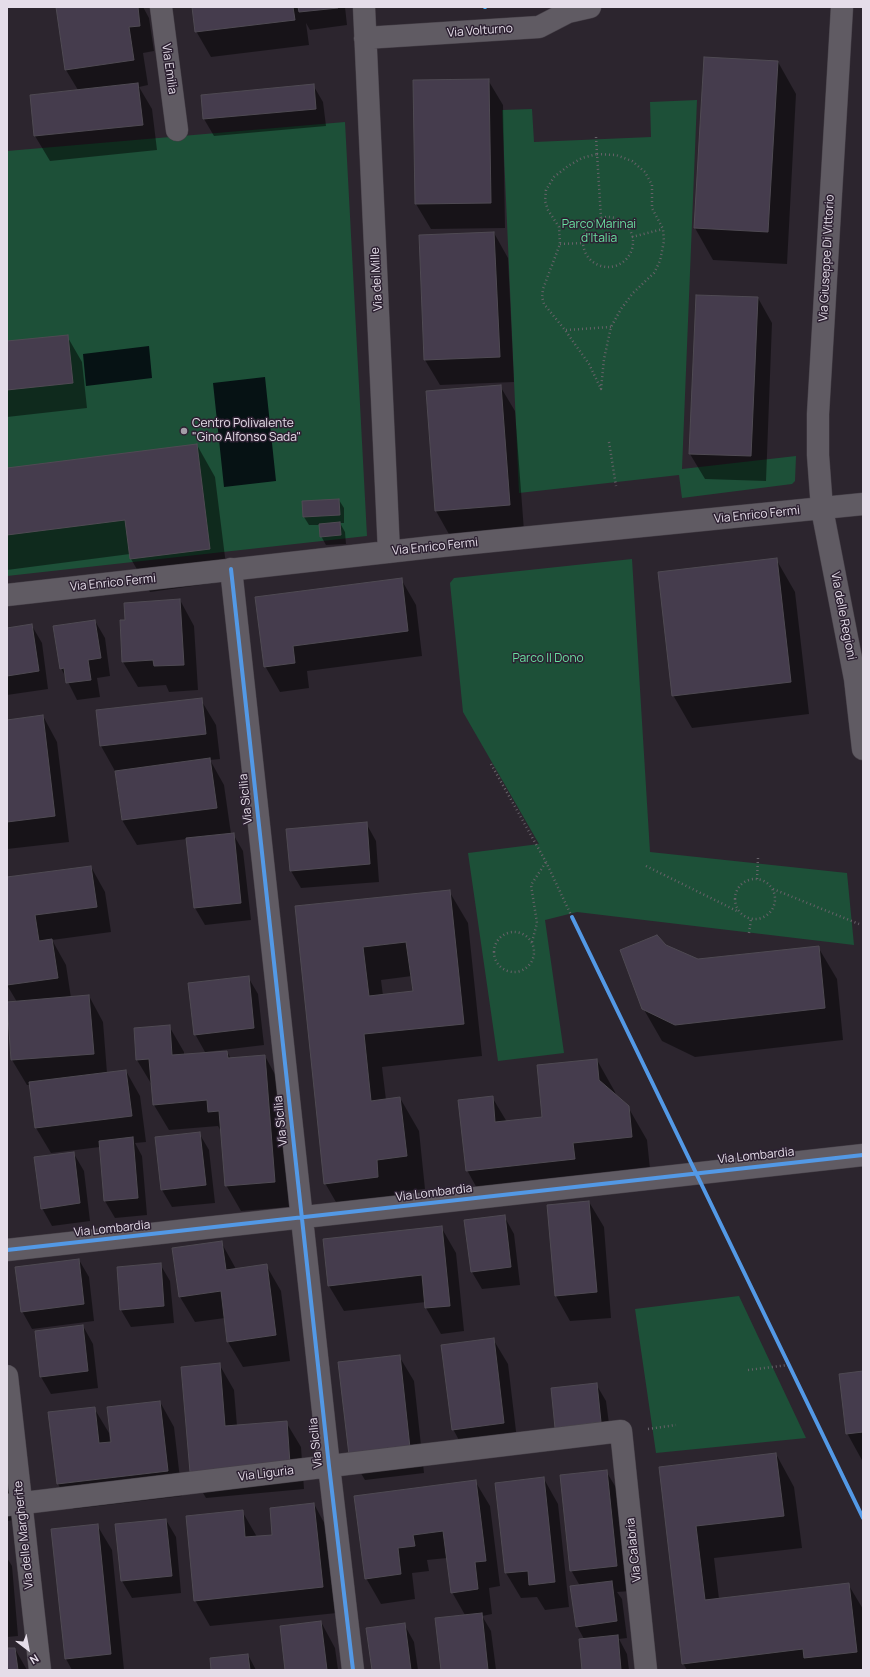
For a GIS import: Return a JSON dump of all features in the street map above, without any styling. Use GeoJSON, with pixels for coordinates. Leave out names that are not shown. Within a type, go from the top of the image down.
{"type":"FeatureCollection","features":[{"type":"Feature","properties":{"kind":"street","name":"Via Emilia"},"geometry":{"type":"LineString","coordinates":[[161,7],[177,130]]}},
{"type":"Feature","properties":{"kind":"street","name":"Via dei Mille"},"geometry":{"type":"LineString","coordinates":[[364,7],[390,552]]}},
{"type":"Feature","properties":{"kind":"street","name":"Via Volturno"},"geometry":{"type":"LineString","coordinates":[[365,38],[539,27],[568,12],[590,7]]}},
{"type":"Feature","properties":{"kind":"street","name":"Via Giuseppe Di Vittorio"},"geometry":{"type":"LineString","coordinates":[[822,508],[818,455],[818,414],[842,7]]}},
{"type":"Feature","properties":{"kind":"street","name":"Via Enrico Fermi"},"geometry":{"type":"LineString","coordinates":[[7,595],[390,552],[863,504]]}},
{"type":"Feature","properties":{"kind":"street","name":"Via delle Regioni"},"geometry":{"type":"LineString","coordinates":[[822,508],[855,679],[863,748]]}},
{"type":"Feature","properties":{"kind":"street","name":"Via Sicilia"},"geometry":{"type":"LineString","coordinates":[[231,570],[329,1466],[353,1670]]}},
{"type":"Feature","properties":{"kind":"street","name":"Via Lombardia"},"geometry":{"type":"LineString","coordinates":[[7,1250],[863,1155]]}},
{"type":"Feature","properties":{"kind":"street","name":"Via delle Margherite"},"geometry":{"type":"LineString","coordinates":[[7,1376],[14,1504],[40,1670]]}},
{"type":"Feature","properties":{"kind":"street","name":"Via Liguria"},"geometry":{"type":"LineString","coordinates":[[14,1504],[621,1431]]}},
{"type":"Feature","properties":{"kind":"street","name":"Via Calabria"},"geometry":{"type":"LineString","coordinates":[[621,1431],[646,1670]]}},
{"type":"Feature","properties":{"kind":"path"},"geometry":{"type":"LineString","coordinates":[[596,137],[601,218]]}},
{"type":"Feature","properties":{"kind":"path"},"geometry":{"type":"LineString","coordinates":[[597,154],[616,155],[632,161],[645,172],[652,185],[652,208],[663,229],[664,241],[660,261],[654,273],[634,293],[621,309],[611,327],[604,359],[601,389],[589,364],[544,304],[542,297],[543,289],[560,244],[559,227],[548,210],[545,201],[546,190],[554,177],[568,166],[582,158],[597,154]]}},
{"type":"Feature","properties":{"kind":"path"},"geometry":{"type":"LineString","coordinates":[[609,217],[624,223],[630,229],[632,237],[633,245],[626,260],[612,267],[603,267],[595,264],[589,258],[583,243],[584,235],[588,228],[601,218],[609,217]]}},
{"type":"Feature","properties":{"kind":"path"},"geometry":{"type":"LineString","coordinates":[[632,237],[663,229]]}},
{"type":"Feature","properties":{"kind":"path"},"geometry":{"type":"LineString","coordinates":[[560,244],[583,243]]}},
{"type":"Feature","properties":{"kind":"path"},"geometry":{"type":"LineString","coordinates":[[565,330],[611,327]]}},
{"type":"Feature","properties":{"kind":"path"},"geometry":{"type":"LineString","coordinates":[[609,442],[616,486]]}},
{"type":"Feature","properties":{"kind":"path"},"geometry":{"type":"LineString","coordinates":[[491,764],[546,862],[576,924]]}},
{"type":"Feature","properties":{"kind":"path"},"geometry":{"type":"LineString","coordinates":[[757,878],[758,858]]}},
{"type":"Feature","properties":{"kind":"path"},"geometry":{"type":"LineString","coordinates":[[532,942],[523,934],[510,932],[503,935],[495,946],[495,959],[499,965],[511,972],[523,970],[532,961],[534,949],[532,942],[537,923],[531,885],[546,862]]}},
{"type":"Feature","properties":{"kind":"path"},"geometry":{"type":"LineString","coordinates":[[646,866],[751,919],[764,917],[773,908],[775,902],[772,889]]}},
{"type":"Feature","properties":{"kind":"path"},"geometry":{"type":"LineString","coordinates":[[739,912],[734,899],[738,886],[750,879],[757,878],[763,880],[772,889],[859,924]]}},
{"type":"Feature","properties":{"kind":"path"},"geometry":{"type":"LineString","coordinates":[[749,933],[751,919]]}},
{"type":"Feature","properties":{"kind":"path"},"geometry":{"type":"LineString","coordinates":[[785,1358],[792,1372]]}},
{"type":"Feature","properties":{"kind":"path"},"geometry":{"type":"LineString","coordinates":[[748,1370],[788,1365]]}},
{"type":"Feature","properties":{"kind":"path"},"geometry":{"type":"LineString","coordinates":[[648,1429],[676,1425]]}},
{"type":"Feature","properties":{"kind":"green space","name":"Parco Marinai d'Italia"},"geometry":{"type":"Polygon","coordinates":[[[697,100],[682,469],[796,456],[795,481],[792,484],[682,498],[679,475],[519,493],[502,110],[532,109],[534,142],[651,137],[650,102],[697,100]]]}},
{"type":"Feature","properties":{"kind":"green space"},"geometry":{"type":"Polygon","coordinates":[[[345,122],[367,536],[7,576],[7,151],[345,122]]]}},
{"type":"Feature","properties":{"kind":"green space","name":"Parco Il Dono"},"geometry":{"type":"Polygon","coordinates":[[[632,559],[650,852],[847,873],[854,945],[577,912],[545,920],[564,1053],[498,1061],[468,853],[539,844],[463,712],[450,583],[454,578],[632,559]]]}},
{"type":"Feature","properties":{"kind":"green space"},"geometry":{"type":"Polygon","coordinates":[[[739,1296],[806,1438],[656,1453],[635,1309],[739,1296]]]}},
{"type":"Feature","properties":{"kind":"shaded area"},"geometry":{"type":"Polygon","coordinates":[[[149,346],[152,378],[86,386],[83,354],[149,346]]]}},
{"type":"Feature","properties":{"kind":"shaded area"},"geometry":{"type":"Polygon","coordinates":[[[265,377],[276,481],[224,487],[213,383],[265,377]]]}},
{"type":"Feature","properties":{"kind":"building"},"geometry":{"type":"Polygon","coordinates":[[[56,7],[138,7],[140,26],[129,27],[134,60],[65,70],[56,7]]]}},
{"type":"Feature","properties":{"kind":"building"},"geometry":{"type":"Polygon","coordinates":[[[192,7],[293,7],[295,20],[195,32],[192,7]]]}},
{"type":"Feature","properties":{"kind":"building"},"geometry":{"type":"Polygon","coordinates":[[[298,7],[338,7],[338,8],[299,12],[298,7]]]}},
{"type":"Feature","properties":{"kind":"building"},"geometry":{"type":"Polygon","coordinates":[[[704,57],[778,61],[768,232],[694,228],[704,57]]]}},
{"type":"Feature","properties":{"kind":"building"},"geometry":{"type":"Polygon","coordinates":[[[489,79],[491,203],[415,204],[413,80],[489,79]]]}},
{"type":"Feature","properties":{"kind":"building"},"geometry":{"type":"Polygon","coordinates":[[[138,83],[143,125],[34,136],[30,95],[138,83]]]}},
{"type":"Feature","properties":{"kind":"building"},"geometry":{"type":"Polygon","coordinates":[[[314,84],[316,109],[203,119],[201,95],[314,84]]]}},
{"type":"Feature","properties":{"kind":"building"},"geometry":{"type":"Polygon","coordinates":[[[494,232],[500,357],[424,360],[419,235],[494,232]]]}},
{"type":"Feature","properties":{"kind":"building"},"geometry":{"type":"Polygon","coordinates":[[[696,295],[758,297],[751,456],[689,454],[696,295]]]}},
{"type":"Feature","properties":{"kind":"building"},"geometry":{"type":"Polygon","coordinates":[[[68,335],[73,383],[7,390],[7,341],[68,335]]]}},
{"type":"Feature","properties":{"kind":"building"},"geometry":{"type":"Polygon","coordinates":[[[501,385],[510,505],[435,511],[426,391],[501,385]]]}},
{"type":"Feature","properties":{"kind":"building"},"geometry":{"type":"Polygon","coordinates":[[[197,444],[210,549],[130,559],[125,520],[7,535],[7,468],[197,444]]]}},
{"type":"Feature","properties":{"kind":"building"},"geometry":{"type":"Polygon","coordinates":[[[339,499],[340,515],[303,517],[302,501],[339,499]]]}},
{"type":"Feature","properties":{"kind":"building"},"geometry":{"type":"Polygon","coordinates":[[[340,522],[341,535],[320,537],[319,524],[340,522]]]}},
{"type":"Feature","properties":{"kind":"building"},"geometry":{"type":"Polygon","coordinates":[[[777,558],[791,682],[672,696],[658,572],[777,558]]]}},
{"type":"Feature","properties":{"kind":"building"},"geometry":{"type":"Polygon","coordinates":[[[402,578],[408,631],[293,646],[295,663],[264,667],[255,597],[402,578]]]}},
{"type":"Feature","properties":{"kind":"building"},"geometry":{"type":"Polygon","coordinates":[[[180,599],[184,665],[154,666],[153,660],[122,662],[120,620],[125,620],[124,603],[180,599]]]}},
{"type":"Feature","properties":{"kind":"building"},"geometry":{"type":"Polygon","coordinates":[[[95,620],[101,658],[88,660],[91,680],[66,683],[64,668],[60,669],[53,626],[95,620]]]}},
{"type":"Feature","properties":{"kind":"building"},"geometry":{"type":"Polygon","coordinates":[[[32,624],[39,671],[7,676],[7,628],[32,624]]]}},
{"type":"Feature","properties":{"kind":"building"},"geometry":{"type":"Polygon","coordinates":[[[202,698],[206,734],[100,746],[96,710],[202,698]]]}},
{"type":"Feature","properties":{"kind":"building"},"geometry":{"type":"Polygon","coordinates":[[[43,715],[55,816],[7,822],[7,720],[43,715]]]}},
{"type":"Feature","properties":{"kind":"building"},"geometry":{"type":"Polygon","coordinates":[[[210,758],[217,808],[122,820],[115,771],[210,758]]]}},
{"type":"Feature","properties":{"kind":"building"},"geometry":{"type":"Polygon","coordinates":[[[367,822],[370,864],[290,871],[286,829],[367,822]]]}},
{"type":"Feature","properties":{"kind":"building"},"geometry":{"type":"Polygon","coordinates":[[[234,833],[241,903],[194,908],[186,838],[234,833]]]}},
{"type":"Feature","properties":{"kind":"building"},"geometry":{"type":"Polygon","coordinates":[[[91,866],[97,907],[35,915],[39,941],[52,939],[58,978],[7,985],[7,877],[91,866]]]}},
{"type":"Feature","properties":{"kind":"building"},"geometry":{"type":"Polygon","coordinates":[[[450,890],[464,1024],[364,1034],[371,1101],[400,1097],[407,1156],[377,1160],[378,1177],[324,1184],[295,906],[450,890]],[[406,942],[363,947],[369,996],[413,991],[406,942]]]}},
{"type":"Feature","properties":{"kind":"building"},"geometry":{"type":"Polygon","coordinates":[[[657,935],[666,945],[698,959],[819,946],[825,1008],[675,1025],[642,1009],[620,950],[657,935]]]}},
{"type":"Feature","properties":{"kind":"building"},"geometry":{"type":"Polygon","coordinates":[[[249,976],[254,1028],[194,1035],[188,983],[249,976]]]}},
{"type":"Feature","properties":{"kind":"building"},"geometry":{"type":"Polygon","coordinates":[[[89,995],[94,1054],[11,1060],[7,1002],[89,995]]]}},
{"type":"Feature","properties":{"kind":"building"},"geometry":{"type":"Polygon","coordinates":[[[170,1025],[172,1055],[227,1051],[228,1058],[265,1055],[275,1182],[225,1186],[219,1111],[208,1112],[207,1100],[153,1105],[149,1059],[136,1060],[134,1028],[170,1025]]]}},
{"type":"Feature","properties":{"kind":"building"},"geometry":{"type":"Polygon","coordinates":[[[597,1059],[599,1080],[629,1106],[632,1137],[573,1143],[575,1159],[466,1171],[458,1100],[493,1096],[495,1122],[542,1117],[537,1065],[597,1059]]]}},
{"type":"Feature","properties":{"kind":"building"},"geometry":{"type":"Polygon","coordinates":[[[126,1070],[132,1116],[35,1128],[29,1082],[126,1070]]]}},
{"type":"Feature","properties":{"kind":"building"},"geometry":{"type":"Polygon","coordinates":[[[200,1132],[206,1185],[161,1190],[155,1137],[200,1132]]]}},
{"type":"Feature","properties":{"kind":"building"},"geometry":{"type":"Polygon","coordinates":[[[133,1137],[138,1198],[104,1201],[99,1141],[133,1137]]]}},
{"type":"Feature","properties":{"kind":"building"},"geometry":{"type":"Polygon","coordinates":[[[74,1152],[80,1203],[41,1209],[34,1157],[74,1152]]]}},
{"type":"Feature","properties":{"kind":"building"},"geometry":{"type":"Polygon","coordinates":[[[589,1201],[597,1292],[555,1296],[547,1205],[589,1201]]]}},
{"type":"Feature","properties":{"kind":"building"},"geometry":{"type":"Polygon","coordinates":[[[505,1215],[511,1267],[471,1272],[464,1220],[505,1215]]]}},
{"type":"Feature","properties":{"kind":"building"},"geometry":{"type":"Polygon","coordinates":[[[442,1226],[450,1306],[425,1308],[422,1275],[328,1286],[323,1239],[442,1226]]]}},
{"type":"Feature","properties":{"kind":"building"},"geometry":{"type":"Polygon","coordinates":[[[222,1241],[226,1270],[267,1264],[276,1335],[227,1342],[221,1291],[179,1297],[172,1248],[222,1241]]]}},
{"type":"Feature","properties":{"kind":"building"},"geometry":{"type":"Polygon","coordinates":[[[79,1259],[84,1304],[21,1312],[15,1267],[79,1259]]]}},
{"type":"Feature","properties":{"kind":"building"},"geometry":{"type":"Polygon","coordinates":[[[161,1263],[164,1306],[120,1310],[117,1267],[161,1263]]]}},
{"type":"Feature","properties":{"kind":"building"},"geometry":{"type":"Polygon","coordinates":[[[83,1325],[88,1371],[40,1377],[35,1331],[83,1325]]]}},
{"type":"Feature","properties":{"kind":"building"},"geometry":{"type":"Polygon","coordinates":[[[494,1338],[504,1423],[452,1430],[441,1345],[494,1338]]]}},
{"type":"Feature","properties":{"kind":"building"},"geometry":{"type":"Polygon","coordinates":[[[400,1355],[410,1448],[349,1455],[338,1362],[400,1355]]]}},
{"type":"Feature","properties":{"kind":"building"},"geometry":{"type":"Polygon","coordinates":[[[220,1363],[225,1426],[287,1421],[290,1464],[190,1472],[181,1367],[220,1363]]]}},
{"type":"Feature","properties":{"kind":"building"},"geometry":{"type":"Polygon","coordinates":[[[863,1371],[863,1432],[846,1434],[839,1374],[863,1371]]]}},
{"type":"Feature","properties":{"kind":"building"},"geometry":{"type":"Polygon","coordinates":[[[597,1383],[601,1422],[555,1428],[551,1388],[597,1383]]]}},
{"type":"Feature","properties":{"kind":"building"},"geometry":{"type":"Polygon","coordinates":[[[160,1401],[168,1471],[57,1484],[48,1412],[95,1407],[99,1443],[111,1442],[107,1407],[160,1401]]]}},
{"type":"Feature","properties":{"kind":"building"},"geometry":{"type":"Polygon","coordinates":[[[776,1453],[784,1516],[696,1526],[705,1600],[849,1583],[857,1652],[804,1658],[803,1649],[682,1664],[659,1467],[776,1453]]]}},
{"type":"Feature","properties":{"kind":"building"},"geometry":{"type":"Polygon","coordinates":[[[607,1470],[617,1566],[570,1571],[560,1475],[607,1470]]]}},
{"type":"Feature","properties":{"kind":"building"},"geometry":{"type":"Polygon","coordinates":[[[544,1477],[555,1582],[529,1585],[528,1571],[505,1573],[495,1483],[544,1477]]]}},
{"type":"Feature","properties":{"kind":"building"},"geometry":{"type":"Polygon","coordinates":[[[476,1480],[486,1561],[475,1562],[478,1589],[451,1593],[443,1531],[413,1535],[415,1546],[398,1548],[401,1574],[365,1579],[354,1496],[476,1480]]]}},
{"type":"Feature","properties":{"kind":"building"},"geometry":{"type":"Polygon","coordinates":[[[314,1503],[323,1587],[194,1601],[186,1516],[243,1510],[245,1537],[272,1535],[270,1508],[314,1503]]]}},
{"type":"Feature","properties":{"kind":"building"},"geometry":{"type":"Polygon","coordinates":[[[166,1519],[172,1576],[121,1581],[115,1524],[166,1519]]]}},
{"type":"Feature","properties":{"kind":"building"},"geometry":{"type":"Polygon","coordinates":[[[98,1524],[111,1654],[65,1659],[51,1529],[98,1524]]]}},
{"type":"Feature","properties":{"kind":"building"},"geometry":{"type":"Polygon","coordinates":[[[612,1581],[617,1621],[576,1627],[570,1586],[612,1581]]]}},
{"type":"Feature","properties":{"kind":"building"},"geometry":{"type":"Polygon","coordinates":[[[482,1613],[488,1670],[441,1670],[435,1618],[482,1613]]]}},
{"type":"Feature","properties":{"kind":"building"},"geometry":{"type":"Polygon","coordinates":[[[321,1621],[327,1670],[285,1670],[280,1626],[321,1621]]]}},
{"type":"Feature","properties":{"kind":"building"},"geometry":{"type":"Polygon","coordinates":[[[405,1623],[411,1670],[372,1670],[366,1628],[405,1623]]]}},
{"type":"Feature","properties":{"kind":"building"},"geometry":{"type":"Polygon","coordinates":[[[618,1635],[621,1670],[582,1670],[579,1639],[618,1635]]]}},
{"type":"Feature","properties":{"kind":"building"},"geometry":{"type":"Polygon","coordinates":[[[7,1648],[15,1648],[18,1670],[7,1670],[7,1648]]]}},
{"type":"Feature","properties":{"kind":"building"},"geometry":{"type":"Polygon","coordinates":[[[248,1654],[250,1670],[211,1670],[210,1658],[248,1654]]]}},
{"type":"Feature","properties":{"kind":"cycle path"},"geometry":{"type":"LineString","coordinates":[[231,569],[329,1466],[353,1670]]}},
{"type":"Feature","properties":{"kind":"cycle path"},"geometry":{"type":"LineString","coordinates":[[572,917],[863,1518]]}},
{"type":"Feature","properties":{"kind":"cycle path"},"geometry":{"type":"LineString","coordinates":[[7,1250],[863,1155]]}},
{"type":"Feature","properties":{"kind":"place","name":"Centro Polivalente \"Gino Alfonso Sada\""},"geometry":{"type":"Point","coordinates":[184,431]}}]}
